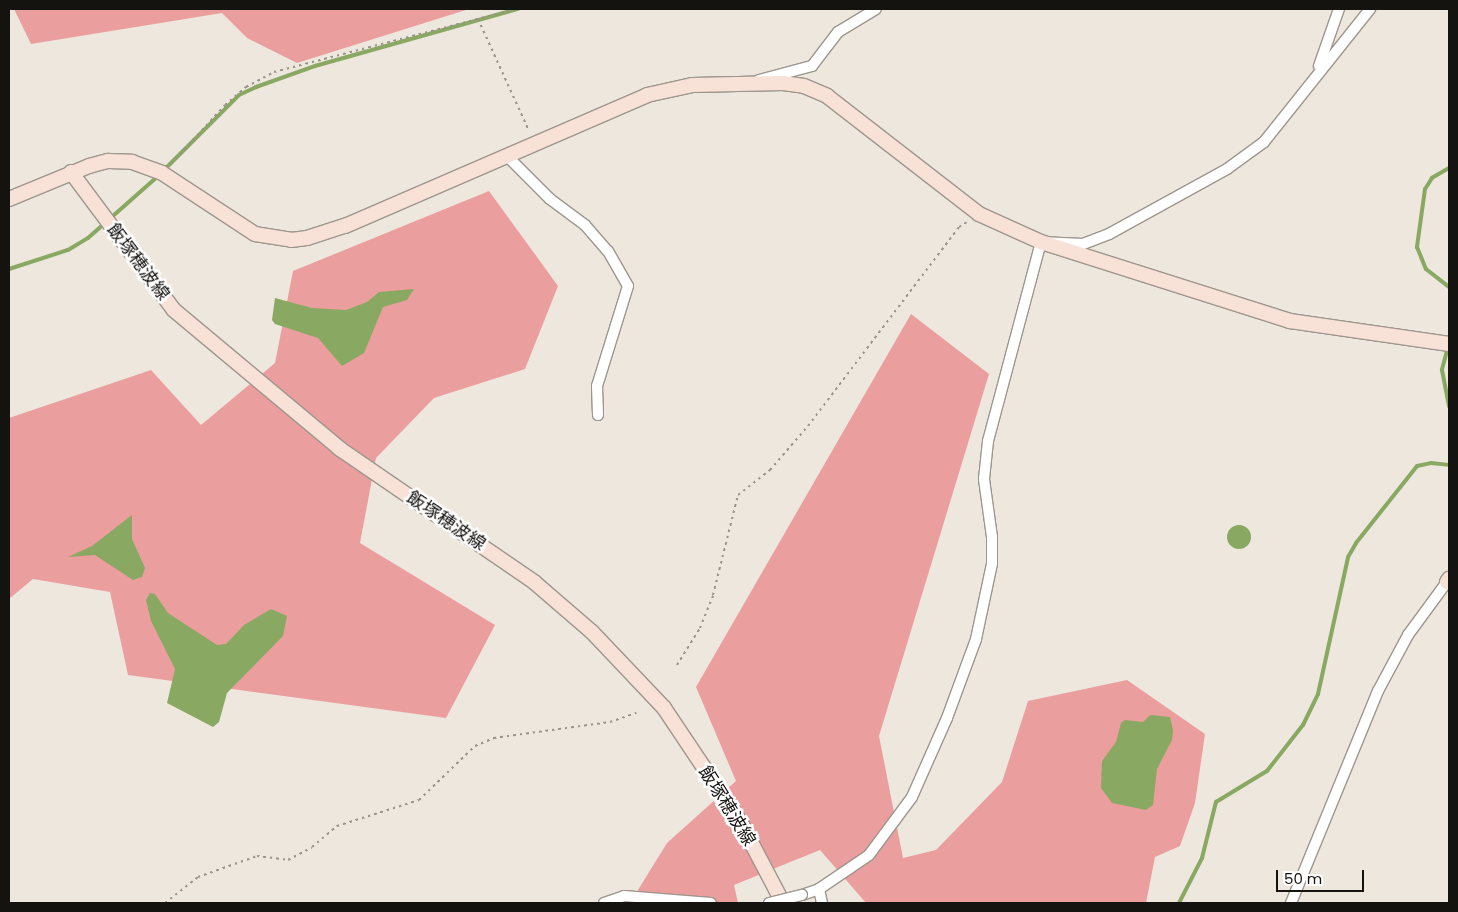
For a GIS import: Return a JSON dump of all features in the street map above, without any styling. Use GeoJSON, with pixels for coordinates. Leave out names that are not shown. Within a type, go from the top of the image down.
{"type":"FeatureCollection","features":[{"type":"Feature","properties":{"kind":"street"},"geometry":{"type":"LineString","coordinates":[[743,84],[812,66],[838,32],[876,9]]}},
{"type":"Feature","properties":{"kind":"street"},"geometry":{"type":"LineString","coordinates":[[1316,72],[1339,9]]}},
{"type":"Feature","properties":{"kind":"street"},"geometry":{"type":"LineString","coordinates":[[1041,242],[1084,244],[1109,234],[1227,170],[1264,142],[1316,72],[1370,9]]}},
{"type":"Feature","properties":{"kind":"street"},"geometry":{"type":"LineString","coordinates":[[9,200],[70,172],[108,161],[132,162],[162,173],[240,226],[255,234],[290,240],[345,226],[534,143],[672,87],[743,84],[804,86],[827,96],[979,214],[1041,242],[1290,321],[1449,344]]}},
{"type":"Feature","properties":{"kind":"street"},"geometry":{"type":"LineString","coordinates":[[506,155],[550,199],[585,225],[608,250],[628,286],[597,386],[598,415]]}},
{"type":"Feature","properties":{"kind":"street","name":"飯塚穂波線"},"geometry":{"type":"LineString","coordinates":[[70,172],[174,310],[340,449],[534,582],[592,632],[664,708],[740,822],[783,903]]}},
{"type":"Feature","properties":{"kind":"street"},"geometry":{"type":"LineString","coordinates":[[769,903],[819,889],[869,856],[912,796],[947,718],[976,639],[992,564],[992,537],[984,479],[988,441],[1041,242]]}},
{"type":"Feature","properties":{"kind":"street"},"geometry":{"type":"LineString","coordinates":[[1291,903],[1378,691],[1408,635],[1448,580]]}},
{"type":"Feature","properties":{"kind":"street"},"geometry":{"type":"LineString","coordinates":[[819,889],[822,903]]}},
{"type":"Feature","properties":{"kind":"street"},"geometry":{"type":"LineString","coordinates":[[604,903],[624,896],[711,903]]}},
{"type":"Feature","properties":{"kind":"path"},"geometry":{"type":"LineString","coordinates":[[162,173],[225,105],[246,87],[274,72],[516,9]]}},
{"type":"Feature","properties":{"kind":"path"},"geometry":{"type":"LineString","coordinates":[[478,19],[534,143]]}},
{"type":"Feature","properties":{"kind":"path"},"geometry":{"type":"LineString","coordinates":[[677,665],[700,628],[713,595],[738,495],[770,470],[796,440],[958,227],[979,214]]}},
{"type":"Feature","properties":{"kind":"path"},"geometry":{"type":"LineString","coordinates":[[165,903],[198,877],[257,856],[288,860],[312,847],[337,826],[419,800],[475,746],[494,738],[610,722],[636,713]]}},
{"type":"Feature","properties":{"kind":"shaded area"},"geometry":{"type":"Polygon","coordinates":[[[14,9],[469,9],[297,63],[247,38],[222,13],[31,44],[14,9]]]}},
{"type":"Feature","properties":{"kind":"shaded area"},"geometry":{"type":"Polygon","coordinates":[[[489,191],[558,286],[525,369],[434,398],[376,458],[360,543],[495,625],[446,718],[128,675],[110,592],[33,579],[9,599],[9,418],[151,370],[201,425],[275,363],[293,271],[489,191]]]}},
{"type":"Feature","properties":{"kind":"shaded area"},"geometry":{"type":"Polygon","coordinates":[[[414,289],[407,300],[383,307],[364,353],[342,366],[318,338],[275,324],[272,320],[275,298],[312,308],[346,310],[367,302],[379,292],[414,289]]]}},
{"type":"Feature","properties":{"kind":"shaded area"},"geometry":{"type":"Polygon","coordinates":[[[911,314],[989,374],[879,736],[903,858],[936,850],[1002,782],[1028,701],[1127,680],[1205,734],[1195,803],[1180,846],[1155,857],[1146,903],[866,903],[820,850],[734,885],[738,903],[630,903],[667,843],[736,781],[696,687],[911,314]]]}},
{"type":"Feature","properties":{"kind":"shaded area"},"geometry":{"type":"Polygon","coordinates":[[[132,515],[132,539],[145,568],[142,577],[133,580],[95,555],[68,557],[92,546],[132,515]]]}},
{"type":"Feature","properties":{"kind":"shaded area"},"geometry":{"type":"Polygon","coordinates":[[[1239,525],[1248,528],[1251,537],[1248,546],[1239,549],[1230,546],[1227,537],[1230,528],[1239,525]]]}},
{"type":"Feature","properties":{"kind":"shaded area"},"geometry":{"type":"Polygon","coordinates":[[[150,593],[155,594],[168,613],[217,645],[226,644],[244,625],[271,609],[287,616],[283,636],[227,693],[219,722],[213,727],[167,703],[175,669],[151,621],[146,600],[150,593]]]}},
{"type":"Feature","properties":{"kind":"shaded area"},"geometry":{"type":"Polygon","coordinates":[[[1150,715],[1170,717],[1173,730],[1172,740],[1157,769],[1153,805],[1146,810],[1112,803],[1101,788],[1102,761],[1116,742],[1121,723],[1125,720],[1143,722],[1150,715]]]}},
{"type":"Feature","properties":{"kind":"waterway"},"geometry":{"type":"LineString","coordinates":[[163,171],[239,95],[256,87],[315,66],[518,9]]}},
{"type":"Feature","properties":{"kind":"waterway"},"geometry":{"type":"LineString","coordinates":[[1449,168],[1432,178],[1425,189],[1417,247],[1426,269],[1449,287]]}},
{"type":"Feature","properties":{"kind":"waterway"},"geometry":{"type":"LineString","coordinates":[[9,269],[68,250],[88,238],[158,176]]}},
{"type":"Feature","properties":{"kind":"waterway"},"geometry":{"type":"LineString","coordinates":[[1448,347],[1442,370],[1449,406]]}},
{"type":"Feature","properties":{"kind":"waterway"},"geometry":{"type":"LineString","coordinates":[[1179,903],[1202,858],[1216,802],[1267,771],[1303,725],[1318,694],[1348,557],[1356,543],[1417,466],[1431,463],[1449,465]]}}]}
